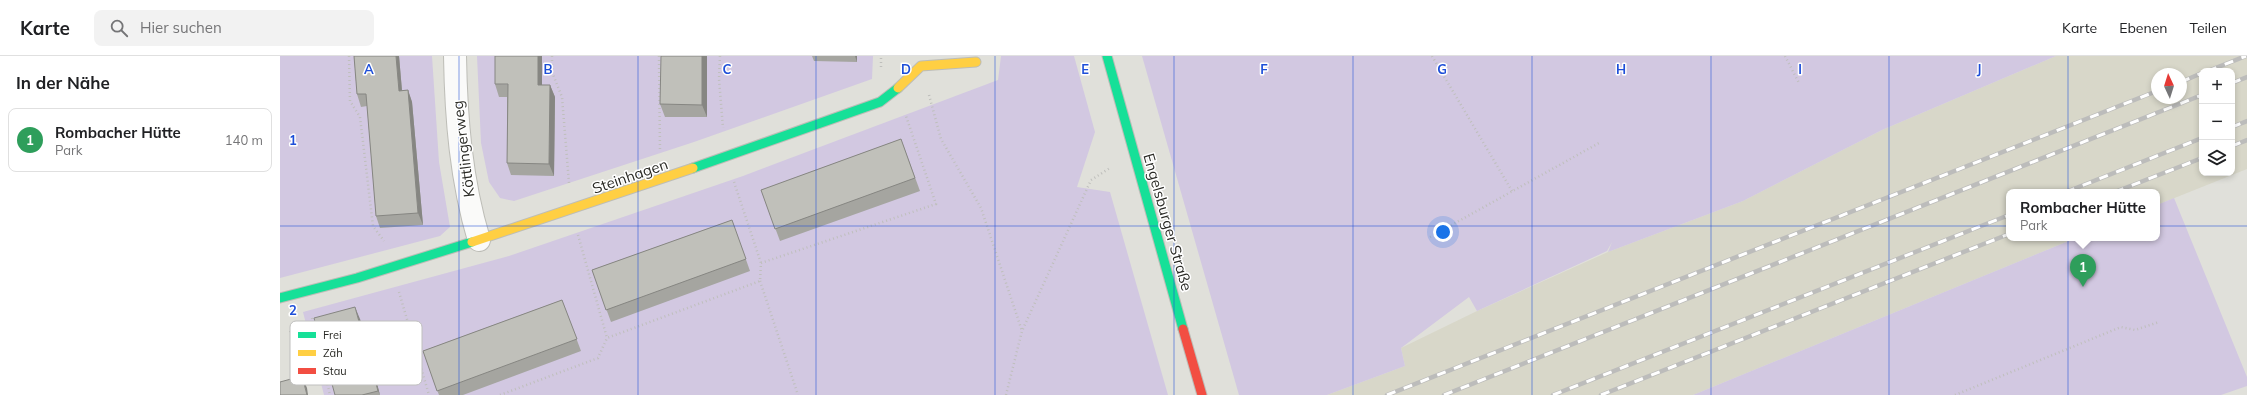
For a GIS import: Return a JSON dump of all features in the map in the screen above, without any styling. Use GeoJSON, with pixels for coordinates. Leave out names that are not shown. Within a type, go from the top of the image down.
{"type":"FeatureCollection","features":[{"type":"Feature","properties":{"kind":"street","name":"Köttlingerweg"},"geometry":{"type":"LineString","coordinates":[[455,56],[460,146],[470,208],[479,240]]}},
{"type":"Feature","properties":{"kind":"street","name":"Engelsburger Straße"},"geometry":{"type":"LineString","coordinates":[[1108,56],[1202,395]]}},
{"type":"Feature","properties":{"kind":"street"},"geometry":{"type":"LineString","coordinates":[[921,66],[976,62]]}},
{"type":"Feature","properties":{"kind":"street","name":"Steinhagen"},"geometry":{"type":"LineString","coordinates":[[280,298],[306,292],[479,240],[661,181],[880,102],[897,89],[921,66]]}},
{"type":"Feature","properties":{"kind":"path"},"geometry":{"type":"LineString","coordinates":[[349,56],[350,101],[360,117],[373,226],[384,242],[407,321]]}},
{"type":"Feature","properties":{"kind":"path"},"geometry":{"type":"LineString","coordinates":[[658,56],[661,181]]}},
{"type":"Feature","properties":{"kind":"path"},"geometry":{"type":"LineString","coordinates":[[720,56],[719,79],[726,157],[761,263],[760,281],[798,395]]}},
{"type":"Feature","properties":{"kind":"path"},"geometry":{"type":"LineString","coordinates":[[1432,56],[1512,190]]}},
{"type":"Feature","properties":{"kind":"path"},"geometry":{"type":"LineString","coordinates":[[1785,56],[1799,83]]}},
{"type":"Feature","properties":{"kind":"path"},"geometry":{"type":"LineString","coordinates":[[921,66],[941,139],[981,208],[1022,331]]}},
{"type":"Feature","properties":{"kind":"path"},"geometry":{"type":"LineString","coordinates":[[761,263],[936,204],[897,89]]}},
{"type":"Feature","properties":{"kind":"path"},"geometry":{"type":"LineString","coordinates":[[1430,236],[1599,143]]}},
{"type":"Feature","properties":{"kind":"path"},"geometry":{"type":"LineString","coordinates":[[1006,395],[1022,331],[1091,180],[1135,154]]}},
{"type":"Feature","properties":{"kind":"path"},"geometry":{"type":"LineString","coordinates":[[500,395],[598,358],[607,338],[760,281]]}},
{"type":"Feature","properties":{"kind":"path"},"geometry":{"type":"LineString","coordinates":[[306,292],[313,321]]}},
{"type":"Feature","properties":{"kind":"path"},"geometry":{"type":"LineString","coordinates":[[1955,395],[2121,327],[2135,330],[2159,322]]}},
{"type":"Feature","properties":{"kind":"path"},"geometry":{"type":"LineString","coordinates":[[422,371],[429,395]]}},
{"type":"Feature","properties":{"kind":"path"},"geometry":{"type":"LineString","coordinates":[[328,385],[330,395]]}},
{"type":"Feature","properties":{"kind":"shaded area"},"geometry":{"type":"Polygon","coordinates":[[[280,56],[432,56],[439,162],[450,227],[440,236],[280,278],[280,56]]]}},
{"type":"Feature","properties":{"kind":"shaded area"},"geometry":{"type":"Polygon","coordinates":[[[477,56],[873,56],[872,79],[694,142],[514,201],[500,198],[489,182],[481,143],[477,56]]]}},
{"type":"Feature","properties":{"kind":"shaded area"},"geometry":{"type":"Polygon","coordinates":[[[1001,56],[1074,56],[1095,132],[1077,187],[1110,192],[1168,395],[324,395],[321,385],[422,385],[422,321],[305,321],[303,312],[509,256],[743,176],[998,80],[1001,56]]]}},
{"type":"Feature","properties":{"kind":"shaded area"},"geometry":{"type":"Polygon","coordinates":[[[1142,56],[2056,56],[1882,130],[1743,201],[1608,252],[1612,242],[1607,251],[1477,311],[1469,297],[1401,348],[1405,366],[1327,395],[1239,395],[1142,56]]]}},
{"type":"Feature","properties":{"kind":"shaded area"},"geometry":{"type":"Polygon","coordinates":[[[2056,56],[2247,56],[2247,169],[2235,174],[2235,68],[2199,68],[2199,176],[2230,176],[2160,204],[2160,189],[2006,189],[2006,241],[2069,241],[1693,395],[1327,395],[1405,366],[1401,348],[1477,311],[1608,252],[1743,201],[1882,130],[2056,56]]]}},
{"type":"Feature","properties":{"kind":"shaded area"},"geometry":{"type":"Polygon","coordinates":[[[2174,198],[2247,377],[2247,386],[2221,395],[1693,395],[2069,241],[2160,241],[2160,204],[2174,198]]]}},
{"type":"Feature","properties":{"kind":"building"},"geometry":{"type":"Polygon","coordinates":[[[354,56],[396,56],[399,91],[408,90],[418,213],[376,216],[366,94],[357,94],[354,56]]]}},
{"type":"Feature","properties":{"kind":"building"},"geometry":{"type":"Polygon","coordinates":[[[495,56],[538,56],[538,85],[550,85],[549,164],[507,163],[508,84],[495,84],[495,56]]]}},
{"type":"Feature","properties":{"kind":"building"},"geometry":{"type":"Polygon","coordinates":[[[661,56],[702,56],[702,105],[660,104],[661,56]]]}},
{"type":"Feature","properties":{"kind":"building"},"geometry":{"type":"Polygon","coordinates":[[[901,139],[915,178],[775,229],[761,190],[901,139]]]}},
{"type":"Feature","properties":{"kind":"building"},"geometry":{"type":"Polygon","coordinates":[[[732,220],[746,259],[606,310],[592,270],[732,220]]]}},
{"type":"Feature","properties":{"kind":"building"},"geometry":{"type":"Polygon","coordinates":[[[562,300],[577,339],[437,391],[423,351],[562,300]]]}},
{"type":"Feature","properties":{"kind":"building"},"geometry":{"type":"Polygon","coordinates":[[[355,307],[359,321],[315,321],[314,318],[355,307]]]}},
{"type":"Feature","properties":{"kind":"building"},"geometry":{"type":"Polygon","coordinates":[[[290,379],[290,385],[304,385],[307,395],[280,395],[280,382],[290,379]]]}},
{"type":"Feature","properties":{"kind":"building"},"geometry":{"type":"Polygon","coordinates":[[[332,385],[376,385],[378,391],[362,395],[335,395],[332,385]]]}},
{"type":"Feature","properties":{"kind":"railway"},"geometry":{"type":"LineString","coordinates":[[2216,68],[2246,56]]}},
{"type":"Feature","properties":{"kind":"railway"},"geometry":{"type":"LineString","coordinates":[[2187,79],[2199,74]]}},
{"type":"Feature","properties":{"kind":"railway"},"geometry":{"type":"LineString","coordinates":[[2235,82],[2247,77]]}},
{"type":"Feature","properties":{"kind":"railway"},"geometry":{"type":"LineString","coordinates":[[1387,395],[2151,93]]}},
{"type":"Feature","properties":{"kind":"railway"},"geometry":{"type":"LineString","coordinates":[[1444,395],[2199,96]]}},
{"type":"Feature","properties":{"kind":"railway"},"geometry":{"type":"LineString","coordinates":[[2235,126],[2247,121]]}},
{"type":"Feature","properties":{"kind":"railway"},"geometry":{"type":"LineString","coordinates":[[2074,189],[2199,139]]}},
{"type":"Feature","properties":{"kind":"railway"},"geometry":{"type":"LineString","coordinates":[[2235,145],[2247,140]]}},
{"type":"Feature","properties":{"kind":"railway"},"geometry":{"type":"LineString","coordinates":[[2123,189],[2199,159]]}},
{"type":"Feature","properties":{"kind":"railway"},"geometry":{"type":"LineString","coordinates":[[1553,395],[2006,216]]}},
{"type":"Feature","properties":{"kind":"railway"},"geometry":{"type":"LineString","coordinates":[[1601,395],[2006,235]]}},
{"type":"Feature","properties":{"kind":"traffic: fast"},"geometry":{"type":"LineString","coordinates":[[1107,56],[1183,329]]}},
{"type":"Feature","properties":{"kind":"traffic: fast"},"geometry":{"type":"LineString","coordinates":[[693,168],[880,102],[898,88]]}},
{"type":"Feature","properties":{"kind":"traffic: fast"},"geometry":{"type":"LineString","coordinates":[[280,298],[357,278],[472,242]]}},
{"type":"Feature","properties":{"kind":"traffic: slow"},"geometry":{"type":"LineString","coordinates":[[898,88],[921,66],[976,62]]}},
{"type":"Feature","properties":{"kind":"traffic: slow"},"geometry":{"type":"LineString","coordinates":[[472,242],[693,168]]}},
{"type":"Feature","properties":{"kind":"traffic: jam"},"geometry":{"type":"LineString","coordinates":[[1183,329],[1202,395]]}},
{"type":"Feature","properties":{"kind":"place","name":"Rombacher Hütte"},"geometry":{"type":"Point","coordinates":[2083,287]}}]}
